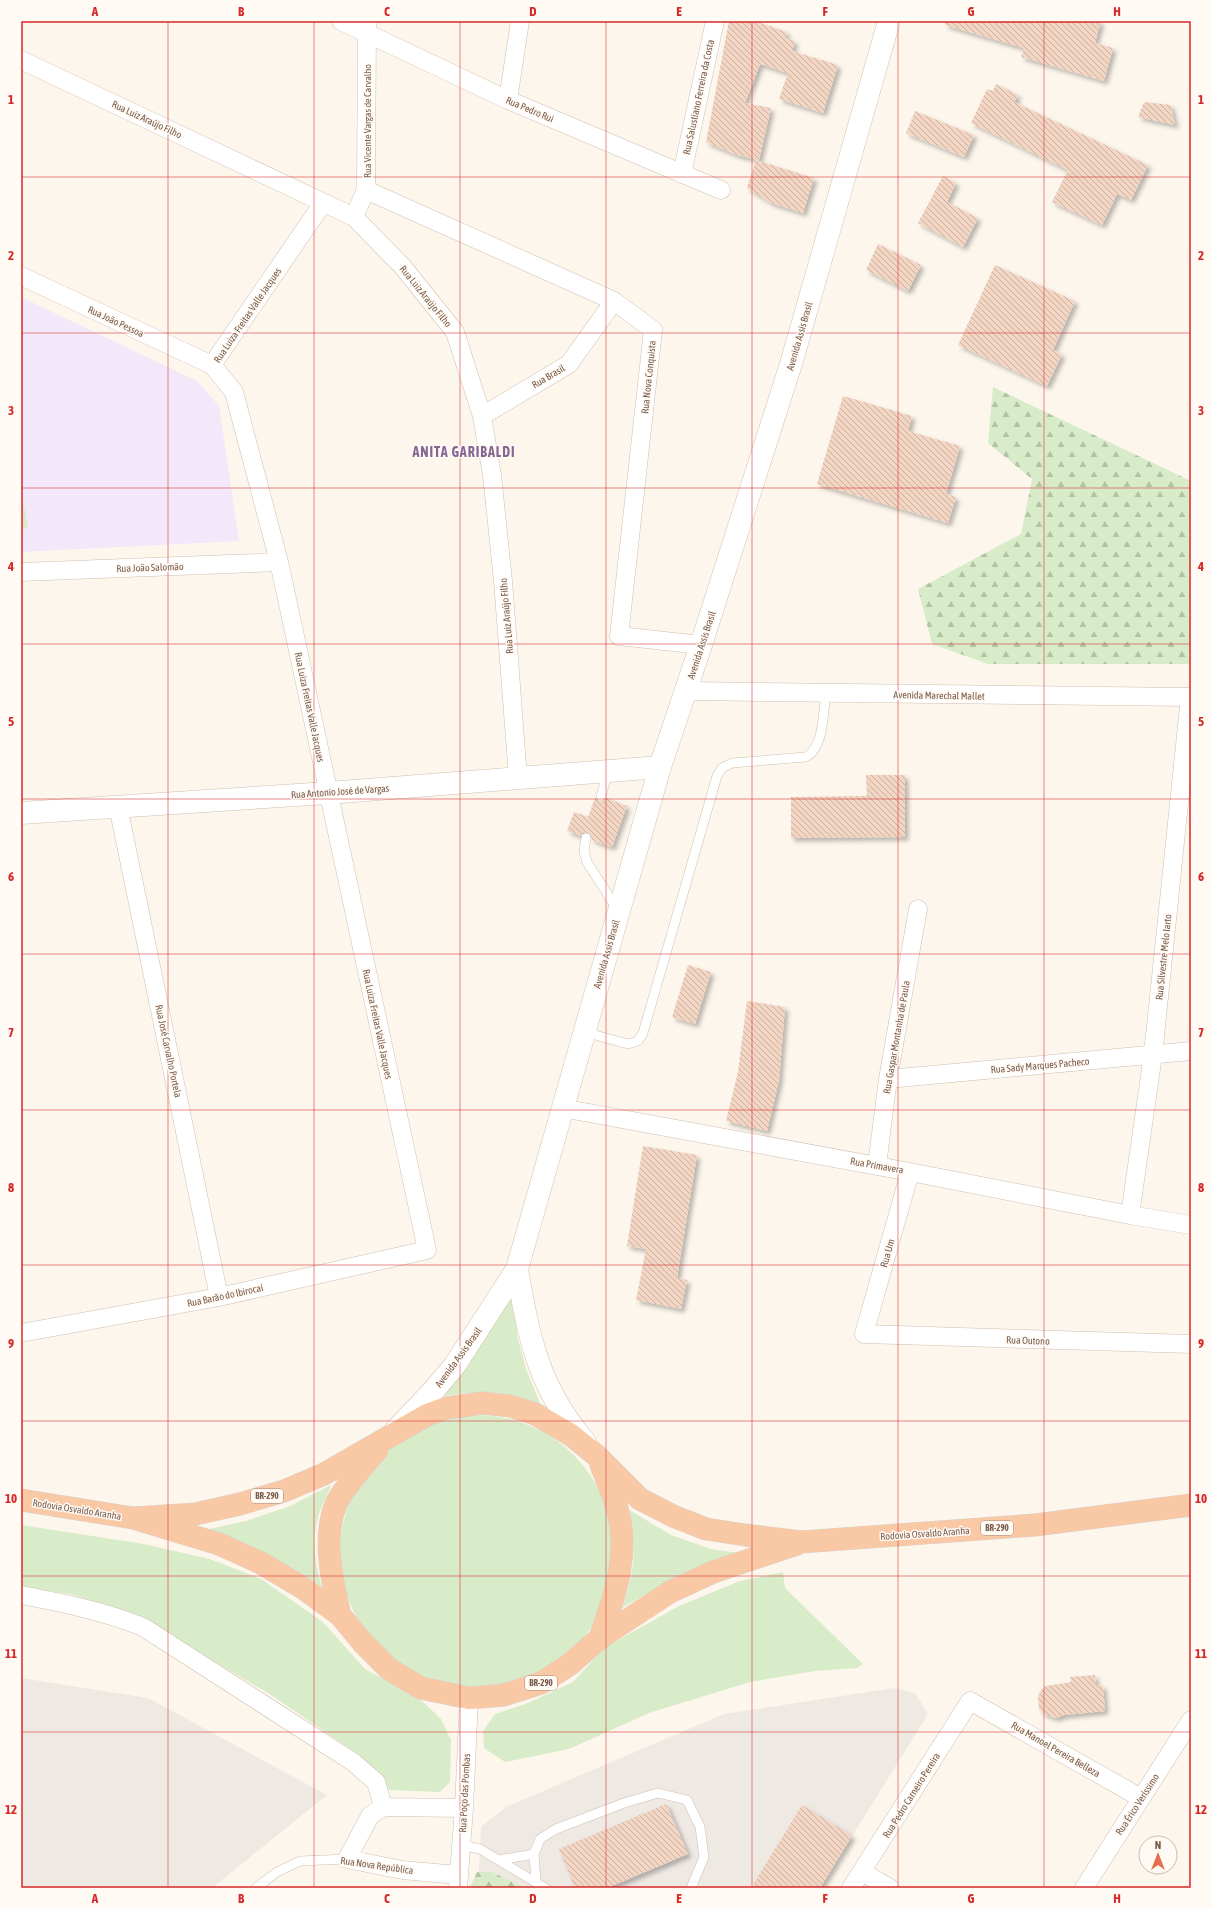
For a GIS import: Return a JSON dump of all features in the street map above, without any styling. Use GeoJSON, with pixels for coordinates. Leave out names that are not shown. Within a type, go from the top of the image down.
{"type":"FeatureCollection","features":[{"type":"Feature","properties":{"kind":"highway","name":"BR-290"},"geometry":{"type":"LineString","coordinates":[[133,1518],[195,1514],[240,1504],[284,1491],[324,1474],[427,1415],[446,1408],[483,1403],[510,1406],[534,1414],[572,1435],[597,1456],[640,1499],[673,1516],[706,1529],[801,1542]]}},
{"type":"Feature","properties":{"kind":"highway"},"geometry":{"type":"LineString","coordinates":[[340,1615],[333,1585],[329,1554],[331,1530],[336,1504],[360,1469],[389,1436]]}},
{"type":"Feature","properties":{"kind":"highway"},"geometry":{"type":"LineString","coordinates":[[597,1456],[617,1506],[622,1542],[621,1569],[613,1600],[600,1638]]}},
{"type":"Feature","properties":{"kind":"highway","name":"Rodovia Osvaldo Aranha"},"geometry":{"type":"LineString","coordinates":[[21,1500],[133,1518]]}},
{"type":"Feature","properties":{"kind":"highway","name":"Rodovia Osvaldo Aranha"},"geometry":{"type":"LineString","coordinates":[[801,1542],[1035,1525],[1191,1505]]}},
{"type":"Feature","properties":{"kind":"highway","name":"BR-290"},"geometry":{"type":"LineString","coordinates":[[133,1518],[219,1544],[261,1563],[302,1588],[340,1615],[362,1643],[389,1669],[421,1688],[469,1698],[504,1695],[541,1683],[569,1665],[600,1638],[670,1592],[713,1572],[801,1542]]}},
{"type":"Feature","properties":{"kind":"main road","name":"Avenida Assis Brasil"},"geometry":{"type":"LineString","coordinates":[[389,1436],[434,1390],[455,1365],[517,1269],[660,767],[701,645],[791,364],[889,21]]}},
{"type":"Feature","properties":{"kind":"main road","name":"Rua Antonio José de Vargas"},"geometry":{"type":"LineString","coordinates":[[21,813],[328,793],[660,767]]}},
{"type":"Feature","properties":{"kind":"main road","name":"Avenida Assis Brasil"},"geometry":{"type":"LineString","coordinates":[[517,1269],[526,1320],[534,1352],[548,1390],[566,1420],[597,1456]]}},
{"type":"Feature","properties":{"kind":"street","name":"Rua Pedro Rui"},"geometry":{"type":"LineString","coordinates":[[342,21],[367,27],[508,100],[721,190]]}},
{"type":"Feature","properties":{"kind":"street"},"geometry":{"type":"LineString","coordinates":[[508,100],[520,21]]}},
{"type":"Feature","properties":{"kind":"street","name":"Rua Salustiano Ferreira da Costa"},"geometry":{"type":"LineString","coordinates":[[682,174],[715,21]]}},
{"type":"Feature","properties":{"kind":"street","name":"Rua Vicente Vargas de Carvalho"},"geometry":{"type":"LineString","coordinates":[[354,218],[366,190],[367,27]]}},
{"type":"Feature","properties":{"kind":"street","name":"Rua Luiz Araújo Filho"},"geometry":{"type":"LineString","coordinates":[[21,60],[354,218],[403,267],[455,332],[482,416],[492,475],[503,581],[518,778]]}},
{"type":"Feature","properties":{"kind":"street","name":"Rua Nova Conquista"},"geometry":{"type":"LineString","coordinates":[[366,190],[614,300],[653,330],[619,636],[701,645]]}},
{"type":"Feature","properties":{"kind":"street","name":"Rua Luiza Freitas Valle Jacques"},"geometry":{"type":"LineString","coordinates":[[323,203],[212,366],[234,392],[279,562],[427,1250]]}},
{"type":"Feature","properties":{"kind":"street","name":"Rua João Pessoa"},"geometry":{"type":"LineString","coordinates":[[21,276],[212,366]]}},
{"type":"Feature","properties":{"kind":"street","name":"Rua Brasil"},"geometry":{"type":"LineString","coordinates":[[482,416],[569,364],[614,300]]}},
{"type":"Feature","properties":{"kind":"street","name":"Rua João Salomão"},"geometry":{"type":"LineString","coordinates":[[21,572],[279,562]]}},
{"type":"Feature","properties":{"kind":"street","name":"Avenida Marechal Mallet"},"geometry":{"type":"LineString","coordinates":[[686,691],[1191,697]]}},
{"type":"Feature","properties":{"kind":"street","name":"Rua Silvestre Melo Iarto"},"geometry":{"type":"LineString","coordinates":[[1130,1216],[1153,1055],[1191,697]]}},
{"type":"Feature","properties":{"kind":"street","name":"Rua José Carvalho Portela"},"geometry":{"type":"LineString","coordinates":[[118,806],[219,1297]]}},
{"type":"Feature","properties":{"kind":"street","name":"Rua Gaspar Montanha de Paula"},"geometry":{"type":"LineString","coordinates":[[877,1165],[888,1079],[918,909]]}},
{"type":"Feature","properties":{"kind":"street","name":"Rua Sady Marques Pacheco"},"geometry":{"type":"LineString","coordinates":[[888,1079],[1191,1051]]}},
{"type":"Feature","properties":{"kind":"street","name":"Rua Primavera"},"geometry":{"type":"LineString","coordinates":[[562,1108],[877,1165],[1130,1216],[1191,1225]]}},
{"type":"Feature","properties":{"kind":"street","name":"Rua Um"},"geometry":{"type":"LineString","coordinates":[[864,1334],[910,1172]]}},
{"type":"Feature","properties":{"kind":"street","name":"Rua Barão do Ibirocaí"},"geometry":{"type":"LineString","coordinates":[[21,1333],[219,1297],[427,1250]]}},
{"type":"Feature","properties":{"kind":"street","name":"Rua Outono"},"geometry":{"type":"LineString","coordinates":[[864,1334],[1191,1344]]}},
{"type":"Feature","properties":{"kind":"street"},"geometry":{"type":"LineString","coordinates":[[21,1595],[72,1604],[115,1616],[143,1627],[354,1762],[376,1782],[384,1807]]}},
{"type":"Feature","properties":{"kind":"street","name":"Rua Poço das Pombas"},"geometry":{"type":"LineString","coordinates":[[458,1881],[464,1808],[469,1698]]}},
{"type":"Feature","properties":{"kind":"street","name":"Rua Manoel Pereira Belleza"},"geometry":{"type":"LineString","coordinates":[[970,1701],[1141,1798]]}},
{"type":"Feature","properties":{"kind":"street","name":"Rua Pedro Carneiro Pereira"},"geometry":{"type":"LineString","coordinates":[[851,1888],[970,1701]]}},
{"type":"Feature","properties":{"kind":"street","name":"Rua Érico Veríssimo"},"geometry":{"type":"LineString","coordinates":[[1084,1888],[1191,1720]]}},
{"type":"Feature","properties":{"kind":"street"},"geometry":{"type":"LineString","coordinates":[[347,1859],[370,1816],[384,1807],[464,1808]]}},
{"type":"Feature","properties":{"kind":"street","name":"Rua Nova República"},"geometry":{"type":"LineString","coordinates":[[347,1859],[458,1881]]}},
{"type":"Feature","properties":{"kind":"street"},"geometry":{"type":"LineString","coordinates":[[862,1872],[890,1888]]}},
{"type":"Feature","properties":{"kind":"lane"},"geometry":{"type":"LineString","coordinates":[[584,1032],[628,1044],[638,1041],[643,1033],[717,776],[722,768],[732,764],[806,757],[812,754],[818,745],[826,693]]}},
{"type":"Feature","properties":{"kind":"lane"},"geometry":{"type":"LineString","coordinates":[[601,796],[608,771]]}},
{"type":"Feature","properties":{"kind":"lane"},"geometry":{"type":"LineString","coordinates":[[586,838],[584,851],[587,862],[618,912]]}},
{"type":"Feature","properties":{"kind":"lane"},"geometry":{"type":"LineString","coordinates":[[536,1882],[534,1854],[540,1839],[556,1829],[624,1803],[658,1793],[687,1800],[700,1827],[704,1857],[691,1888]]}},
{"type":"Feature","properties":{"kind":"lane"},"geometry":{"type":"LineString","coordinates":[[460,1845],[480,1849],[545,1888]]}},
{"type":"Feature","properties":{"kind":"lane"},"geometry":{"type":"LineString","coordinates":[[499,1860],[534,1854]]}},
{"type":"Feature","properties":{"kind":"lane","name":"Rua Nova República"},"geometry":{"type":"LineString","coordinates":[[256,1888],[277,1872],[300,1861],[347,1859]]}},
{"type":"Feature","properties":{"kind":"shaded area"},"geometry":{"type":"Polygon","coordinates":[[[21,297],[197,381],[219,406],[239,541],[21,552],[21,297]]]}},
{"type":"Feature","properties":{"kind":"shaded area"},"geometry":{"type":"Polygon","coordinates":[[[21,1678],[148,1698],[327,1795],[212,1888],[21,1888],[21,1678]]]}},
{"type":"Feature","properties":{"kind":"shaded area"},"geometry":{"type":"Polygon","coordinates":[[[894,1688],[915,1693],[928,1714],[820,1888],[478,1888],[481,1827],[506,1807],[724,1714],[894,1688]]]}},
{"type":"Feature","properties":{"kind":"green space"},"geometry":{"type":"Polygon","coordinates":[[[993,387],[1191,481],[1191,664],[988,664],[932,644],[918,589],[1021,534],[1032,479],[988,443],[993,387]]]}},
{"type":"Feature","properties":{"kind":"green space"},"geometry":{"type":"Polygon","coordinates":[[[21,490],[28,528],[21,529],[21,490]]]}},
{"type":"Feature","properties":{"kind":"green space"},"geometry":{"type":"Polygon","coordinates":[[[511,1288],[518,1339],[526,1369],[542,1408],[489,1394],[468,1393],[441,1396],[511,1288]]]}},
{"type":"Feature","properties":{"kind":"green space"},"geometry":{"type":"Polygon","coordinates":[[[477,1415],[517,1421],[541,1431],[553,1438],[574,1455],[591,1476],[598,1488],[608,1512],[614,1552],[608,1592],[598,1616],[591,1628],[574,1649],[553,1666],[541,1673],[517,1683],[477,1689],[437,1683],[413,1673],[401,1666],[380,1649],[363,1628],[356,1616],[346,1592],[340,1552],[346,1512],[356,1488],[363,1476],[380,1455],[401,1438],[413,1431],[437,1421],[477,1415]]]}},
{"type":"Feature","properties":{"kind":"green space"},"geometry":{"type":"Polygon","coordinates":[[[331,1485],[321,1508],[315,1531],[317,1566],[323,1592],[199,1531],[246,1521],[288,1507],[331,1485]]]}},
{"type":"Feature","properties":{"kind":"green space"},"geometry":{"type":"Polygon","coordinates":[[[626,1508],[671,1535],[711,1549],[746,1554],[664,1584],[622,1608],[630,1581],[633,1558],[632,1535],[626,1508]]]}},
{"type":"Feature","properties":{"kind":"green space"},"geometry":{"type":"Polygon","coordinates":[[[21,1525],[144,1544],[210,1559],[261,1579],[323,1622],[365,1669],[419,1698],[441,1719],[451,1740],[450,1782],[440,1792],[389,1790],[376,1772],[355,1752],[268,1693],[149,1624],[74,1595],[21,1586],[21,1525]]]}},
{"type":"Feature","properties":{"kind":"green space"},"geometry":{"type":"Polygon","coordinates":[[[783,1572],[785,1588],[863,1664],[857,1668],[815,1671],[750,1682],[649,1713],[569,1749],[505,1762],[484,1748],[483,1731],[495,1714],[528,1703],[573,1682],[604,1648],[679,1606],[740,1581],[783,1572]]]}},
{"type":"Feature","properties":{"kind":"green space"},"geometry":{"type":"Polygon","coordinates":[[[477,1872],[492,1872],[525,1888],[472,1888],[471,1885],[477,1872]]]}},
{"type":"Feature","properties":{"kind":"building"},"geometry":{"type":"Polygon","coordinates":[[[729,21],[755,21],[787,32],[785,38],[795,41],[792,51],[838,65],[823,113],[779,99],[788,73],[760,64],[745,103],[771,108],[759,160],[737,155],[706,142],[729,21]]]}},
{"type":"Feature","properties":{"kind":"building"},"geometry":{"type":"Polygon","coordinates":[[[945,21],[1101,21],[1095,43],[1113,48],[1104,81],[1021,57],[1024,48],[945,25],[945,21]]]}},
{"type":"Feature","properties":{"kind":"building"},"geometry":{"type":"Polygon","coordinates":[[[996,84],[1018,95],[1014,102],[1148,165],[1131,200],[1117,194],[1102,225],[1052,202],[1068,170],[971,123],[987,89],[993,91],[996,84]]]}},
{"type":"Feature","properties":{"kind":"building"},"geometry":{"type":"Polygon","coordinates":[[[1144,102],[1171,105],[1175,125],[1138,117],[1144,102]]]}},
{"type":"Feature","properties":{"kind":"building"},"geometry":{"type":"Polygon","coordinates":[[[915,111],[974,135],[964,157],[906,133],[915,111]]]}},
{"type":"Feature","properties":{"kind":"building"},"geometry":{"type":"Polygon","coordinates":[[[756,160],[814,178],[803,213],[771,203],[747,188],[756,160]]]}},
{"type":"Feature","properties":{"kind":"building"},"geometry":{"type":"Polygon","coordinates":[[[943,176],[956,183],[947,202],[978,218],[963,247],[918,223],[943,176]]]}},
{"type":"Feature","properties":{"kind":"building"},"geometry":{"type":"Polygon","coordinates":[[[878,244],[921,265],[908,291],[866,270],[878,244]]]}},
{"type":"Feature","properties":{"kind":"building"},"geometry":{"type":"Polygon","coordinates":[[[995,265],[1075,301],[1053,350],[1062,354],[1047,386],[958,345],[995,265]]]}},
{"type":"Feature","properties":{"kind":"building"},"geometry":{"type":"Polygon","coordinates":[[[843,396],[912,416],[908,431],[960,446],[946,494],[956,497],[948,523],[817,484],[843,396]]]}},
{"type":"Feature","properties":{"kind":"building"},"geometry":{"type":"Polygon","coordinates":[[[866,775],[905,775],[905,837],[791,838],[791,797],[867,796],[866,775]]]}},
{"type":"Feature","properties":{"kind":"building"},"geometry":{"type":"Polygon","coordinates":[[[595,798],[600,802],[606,798],[627,806],[612,847],[592,840],[591,835],[587,832],[583,833],[581,836],[567,831],[574,812],[588,817],[595,798]]]}},
{"type":"Feature","properties":{"kind":"building"},"geometry":{"type":"Polygon","coordinates":[[[688,965],[711,972],[695,1024],[672,1017],[688,965]]]}},
{"type":"Feature","properties":{"kind":"building"},"geometry":{"type":"Polygon","coordinates":[[[747,1001],[785,1007],[779,1081],[767,1131],[726,1121],[738,1072],[747,1001]]]}},
{"type":"Feature","properties":{"kind":"building"},"geometry":{"type":"Polygon","coordinates":[[[643,1146],[697,1155],[677,1278],[687,1280],[681,1309],[636,1300],[646,1249],[627,1246],[643,1146]]]}},
{"type":"Feature","properties":{"kind":"building"},"geometry":{"type":"Polygon","coordinates":[[[1095,1675],[1096,1686],[1103,1685],[1105,1711],[1064,1715],[1056,1718],[1044,1714],[1039,1709],[1038,1696],[1041,1690],[1046,1686],[1071,1682],[1070,1677],[1095,1675]]]}},
{"type":"Feature","properties":{"kind":"building"},"geometry":{"type":"Polygon","coordinates":[[[666,1804],[688,1854],[607,1888],[575,1888],[559,1849],[666,1804]]]}},
{"type":"Feature","properties":{"kind":"building"},"geometry":{"type":"Polygon","coordinates":[[[802,1805],[852,1836],[820,1888],[751,1888],[802,1805]]]}},
{"type":"Feature","properties":{"kind":"district","name":"ANITA GARIBALDI"},"geometry":{"type":"Point","coordinates":[464,452]}}]}
